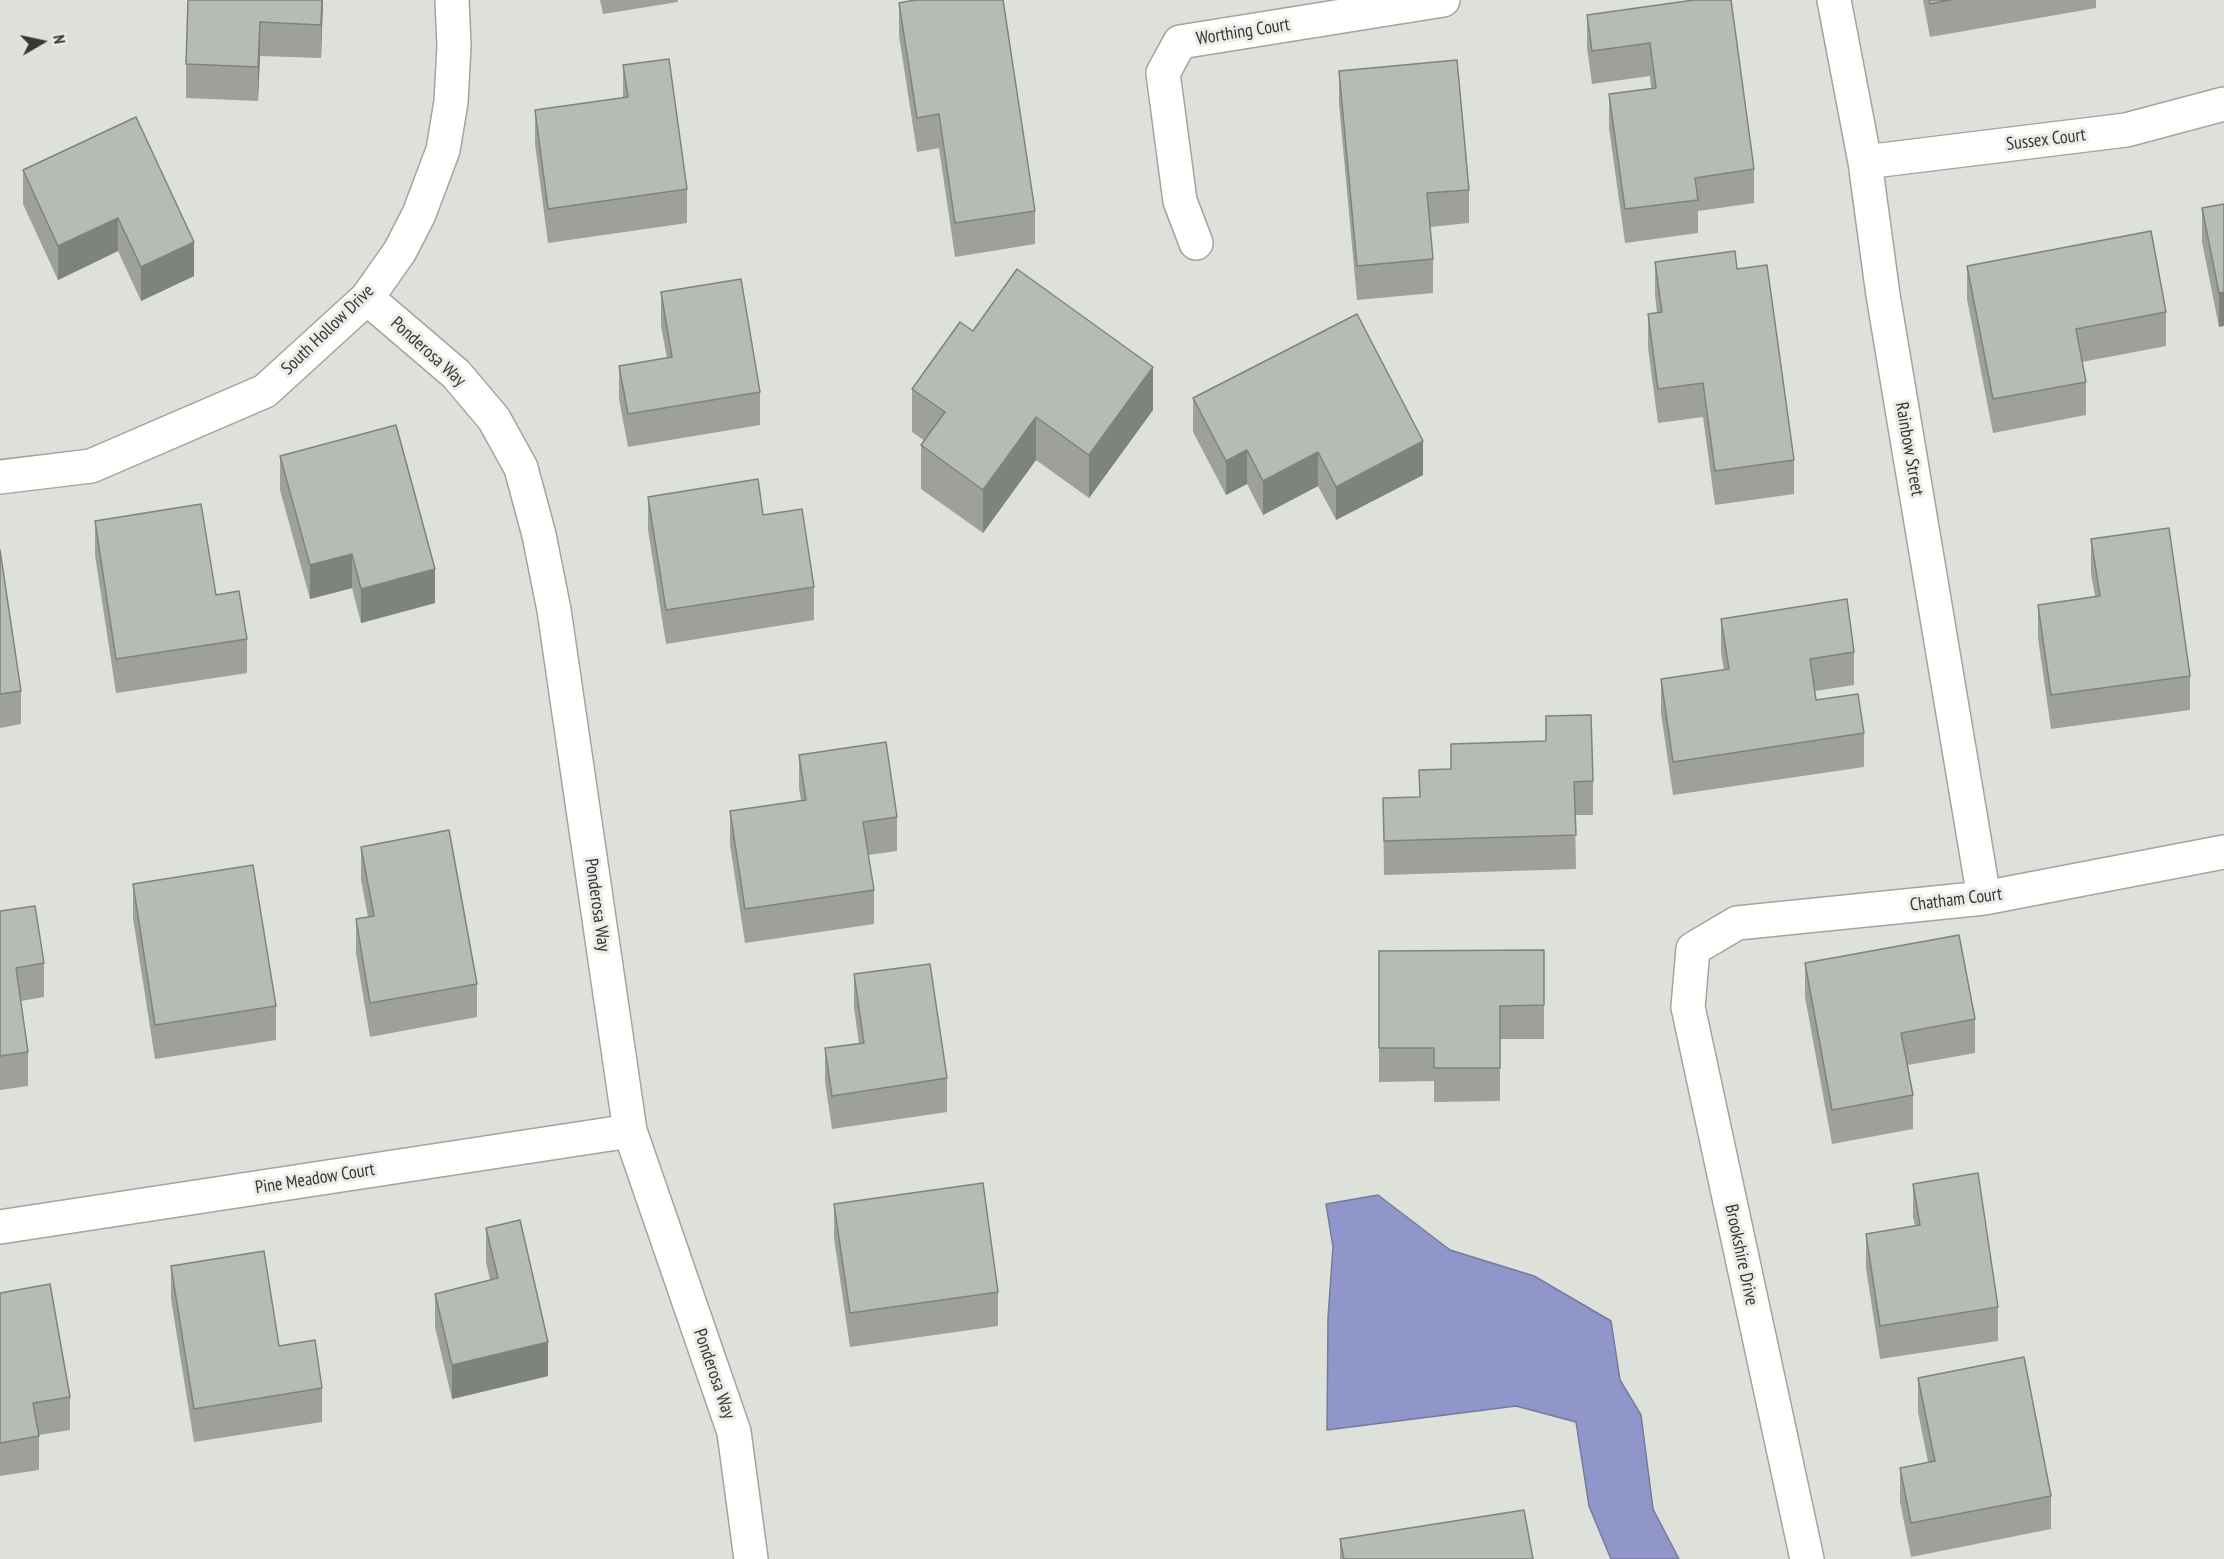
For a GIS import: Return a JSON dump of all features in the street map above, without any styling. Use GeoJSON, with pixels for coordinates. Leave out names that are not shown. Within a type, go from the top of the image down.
{"type":"FeatureCollection","features":[{"type":"Feature","properties":{"kind":"street","name":"South Hollow Drive"},"geometry":{"type":"LineString","coordinates":[[0,477],[91,466],[265,391],[367,298],[399,251],[419,214],[443,150],[451,102],[454,46],[452,0]]}},
{"type":"Feature","properties":{"kind":"street","name":"Worthing Court"},"geometry":{"type":"LineString","coordinates":[[1196,243],[1180,201],[1162,73],[1180,42],[1443,0]]}},
{"type":"Feature","properties":{"kind":"street","name":"Rainbow Street"},"geometry":{"type":"LineString","coordinates":[[1834,0],[1865,162],[1883,296],[1984,898]]}},
{"type":"Feature","properties":{"kind":"street","name":"Sussex Court"},"geometry":{"type":"LineString","coordinates":[[1865,162],[2126,130],[2224,104]]}},
{"type":"Feature","properties":{"kind":"street","name":"Ponderosa Way"},"geometry":{"type":"LineString","coordinates":[[367,298],[456,374],[494,419],[521,468],[539,535],[554,610],[630,1131],[734,1432],[752,1559]]}},
{"type":"Feature","properties":{"kind":"street","name":"Chatham Court"},"geometry":{"type":"LineString","coordinates":[[1693,949],[1737,923],[1984,898],[2224,852]]}},
{"type":"Feature","properties":{"kind":"street","name":"Brookshire Drive"},"geometry":{"type":"LineString","coordinates":[[1693,949],[1689,1007],[1807,1559]]}},
{"type":"Feature","properties":{"kind":"street","name":"Pine Meadow Court"},"geometry":{"type":"LineString","coordinates":[[0,1227],[630,1131]]}},
{"type":"Feature","properties":{"kind":"water"},"geometry":{"type":"Polygon","coordinates":[[[1378,1195],[1450,1250],[1534,1276],[1611,1321],[1620,1380],[1641,1415],[1653,1509],[1679,1559],[1611,1559],[1589,1506],[1576,1422],[1516,1406],[1327,1430],[1328,1318],[1333,1247],[1326,1204],[1378,1195]]]}},
{"type":"Feature","properties":{"kind":"building"},"geometry":{"type":"Polygon","coordinates":[[[188,0],[322,0],[321,25],[260,22],[258,67],[186,64],[188,0]]]}},
{"type":"Feature","properties":{"kind":"building"},"geometry":{"type":"Polygon","coordinates":[[[915,0],[1003,0],[1035,211],[955,223],[939,114],[917,118],[899,3],[915,0]]]}},
{"type":"Feature","properties":{"kind":"building"},"geometry":{"type":"Polygon","coordinates":[[[1694,0],[1731,0],[1754,169],[1695,178],[1698,200],[1625,209],[1609,94],[1656,88],[1650,43],[1592,51],[1587,15],[1694,0]]]}},
{"type":"Feature","properties":{"kind":"building"},"geometry":{"type":"Polygon","coordinates":[[[1929,0],[1951,0],[1930,4],[1929,0]]]}},
{"type":"Feature","properties":{"kind":"building"},"geometry":{"type":"Polygon","coordinates":[[[669,59],[687,189],[548,209],[535,110],[628,97],[623,65],[669,59]]]}},
{"type":"Feature","properties":{"kind":"building"},"geometry":{"type":"Polygon","coordinates":[[[1457,60],[1469,190],[1427,193],[1433,259],[1357,266],[1339,71],[1457,60]]]}},
{"type":"Feature","properties":{"kind":"building"},"geometry":{"type":"Polygon","coordinates":[[[136,117],[194,242],[141,267],[118,218],[58,246],[23,170],[136,117]]]}},
{"type":"Feature","properties":{"kind":"building"},"geometry":{"type":"Polygon","coordinates":[[[2224,204],[2224,292],[2219,293],[2202,208],[2224,204]]]}},
{"type":"Feature","properties":{"kind":"building"},"geometry":{"type":"Polygon","coordinates":[[[2151,231],[2166,312],[2076,329],[2086,382],[1993,399],[1967,266],[2151,231]]]}},
{"type":"Feature","properties":{"kind":"building"},"geometry":{"type":"Polygon","coordinates":[[[1735,251],[1737,269],[1767,265],[1794,460],[1715,471],[1703,383],[1658,389],[1648,314],[1662,312],[1655,262],[1735,251]]]}},
{"type":"Feature","properties":{"kind":"building"},"geometry":{"type":"Polygon","coordinates":[[[1017,269],[1153,367],[1089,455],[1036,417],[983,490],[921,445],[945,412],[912,389],[960,322],[973,331],[1017,269]]]}},
{"type":"Feature","properties":{"kind":"building"},"geometry":{"type":"Polygon","coordinates":[[[741,279],[760,392],[628,414],[619,366],[672,357],[661,292],[741,279]]]}},
{"type":"Feature","properties":{"kind":"building"},"geometry":{"type":"Polygon","coordinates":[[[1357,314],[1423,441],[1336,487],[1318,452],[1263,481],[1247,450],[1226,461],[1193,398],[1357,314]]]}},
{"type":"Feature","properties":{"kind":"building"},"geometry":{"type":"Polygon","coordinates":[[[396,425],[435,569],[361,589],[352,554],[310,565],[280,456],[396,425]]]}},
{"type":"Feature","properties":{"kind":"building"},"geometry":{"type":"Polygon","coordinates":[[[758,479],[763,515],[802,509],[814,587],[666,610],[648,497],[758,479]]]}},
{"type":"Feature","properties":{"kind":"building"},"geometry":{"type":"Polygon","coordinates":[[[201,504],[216,595],[239,591],[247,639],[116,659],[95,521],[201,504]]]}},
{"type":"Feature","properties":{"kind":"building"},"geometry":{"type":"Polygon","coordinates":[[[2169,528],[2190,676],[2051,695],[2038,605],[2100,596],[2091,539],[2169,528]]]}},
{"type":"Feature","properties":{"kind":"building"},"geometry":{"type":"Polygon","coordinates":[[[0,550],[21,691],[0,694],[0,550]]]}},
{"type":"Feature","properties":{"kind":"building"},"geometry":{"type":"Polygon","coordinates":[[[1847,599],[1854,652],[1810,659],[1816,700],[1858,694],[1864,733],[1673,762],[1661,679],[1729,669],[1721,619],[1847,599]]]}},
{"type":"Feature","properties":{"kind":"building"},"geometry":{"type":"Polygon","coordinates":[[[1591,715],[1593,781],[1574,782],[1576,835],[1384,841],[1383,798],[1420,797],[1419,770],[1451,769],[1451,744],[1546,741],[1546,716],[1591,715]]]}},
{"type":"Feature","properties":{"kind":"building"},"geometry":{"type":"Polygon","coordinates":[[[886,742],[897,817],[863,822],[874,890],[745,909],[730,811],[806,800],[799,755],[886,742]]]}},
{"type":"Feature","properties":{"kind":"building"},"geometry":{"type":"Polygon","coordinates":[[[449,830],[477,984],[370,1003],[356,919],[374,916],[361,847],[449,830]]]}},
{"type":"Feature","properties":{"kind":"building"},"geometry":{"type":"Polygon","coordinates":[[[253,865],[276,1006],[155,1025],[133,884],[253,865]]]}},
{"type":"Feature","properties":{"kind":"building"},"geometry":{"type":"Polygon","coordinates":[[[35,906],[44,963],[16,968],[28,1052],[0,1056],[0,911],[35,906]]]}},
{"type":"Feature","properties":{"kind":"building"},"geometry":{"type":"Polygon","coordinates":[[[1959,935],[1975,1019],[1901,1033],[1913,1095],[1832,1110],[1805,963],[1959,935]]]}},
{"type":"Feature","properties":{"kind":"building"},"geometry":{"type":"Polygon","coordinates":[[[1544,950],[1544,1005],[1500,1006],[1500,1068],[1434,1068],[1434,1048],[1379,1048],[1379,951],[1544,950]]]}},
{"type":"Feature","properties":{"kind":"building"},"geometry":{"type":"Polygon","coordinates":[[[930,964],[947,1078],[832,1096],[825,1048],[864,1043],[854,974],[930,964]]]}},
{"type":"Feature","properties":{"kind":"building"},"geometry":{"type":"Polygon","coordinates":[[[1978,1173],[1998,1307],[1880,1326],[1866,1234],[1920,1225],[1913,1184],[1978,1173]]]}},
{"type":"Feature","properties":{"kind":"building"},"geometry":{"type":"Polygon","coordinates":[[[983,1183],[998,1292],[850,1313],[834,1204],[983,1183]]]}},
{"type":"Feature","properties":{"kind":"building"},"geometry":{"type":"Polygon","coordinates":[[[520,1220],[548,1342],[452,1365],[435,1294],[498,1278],[486,1228],[520,1220]]]}},
{"type":"Feature","properties":{"kind":"building"},"geometry":{"type":"Polygon","coordinates":[[[264,1251],[279,1346],[315,1340],[322,1388],[194,1409],[171,1266],[264,1251]]]}},
{"type":"Feature","properties":{"kind":"building"},"geometry":{"type":"Polygon","coordinates":[[[50,1284],[70,1397],[33,1403],[39,1436],[0,1443],[0,1293],[50,1284]]]}},
{"type":"Feature","properties":{"kind":"building"},"geometry":{"type":"Polygon","coordinates":[[[2024,1357],[2051,1496],[1911,1523],[1900,1468],[1935,1461],[1918,1378],[2024,1357]]]}},
{"type":"Feature","properties":{"kind":"building"},"geometry":{"type":"Polygon","coordinates":[[[1524,1510],[1533,1559],[1344,1559],[1340,1539],[1524,1510]]]}}]}
